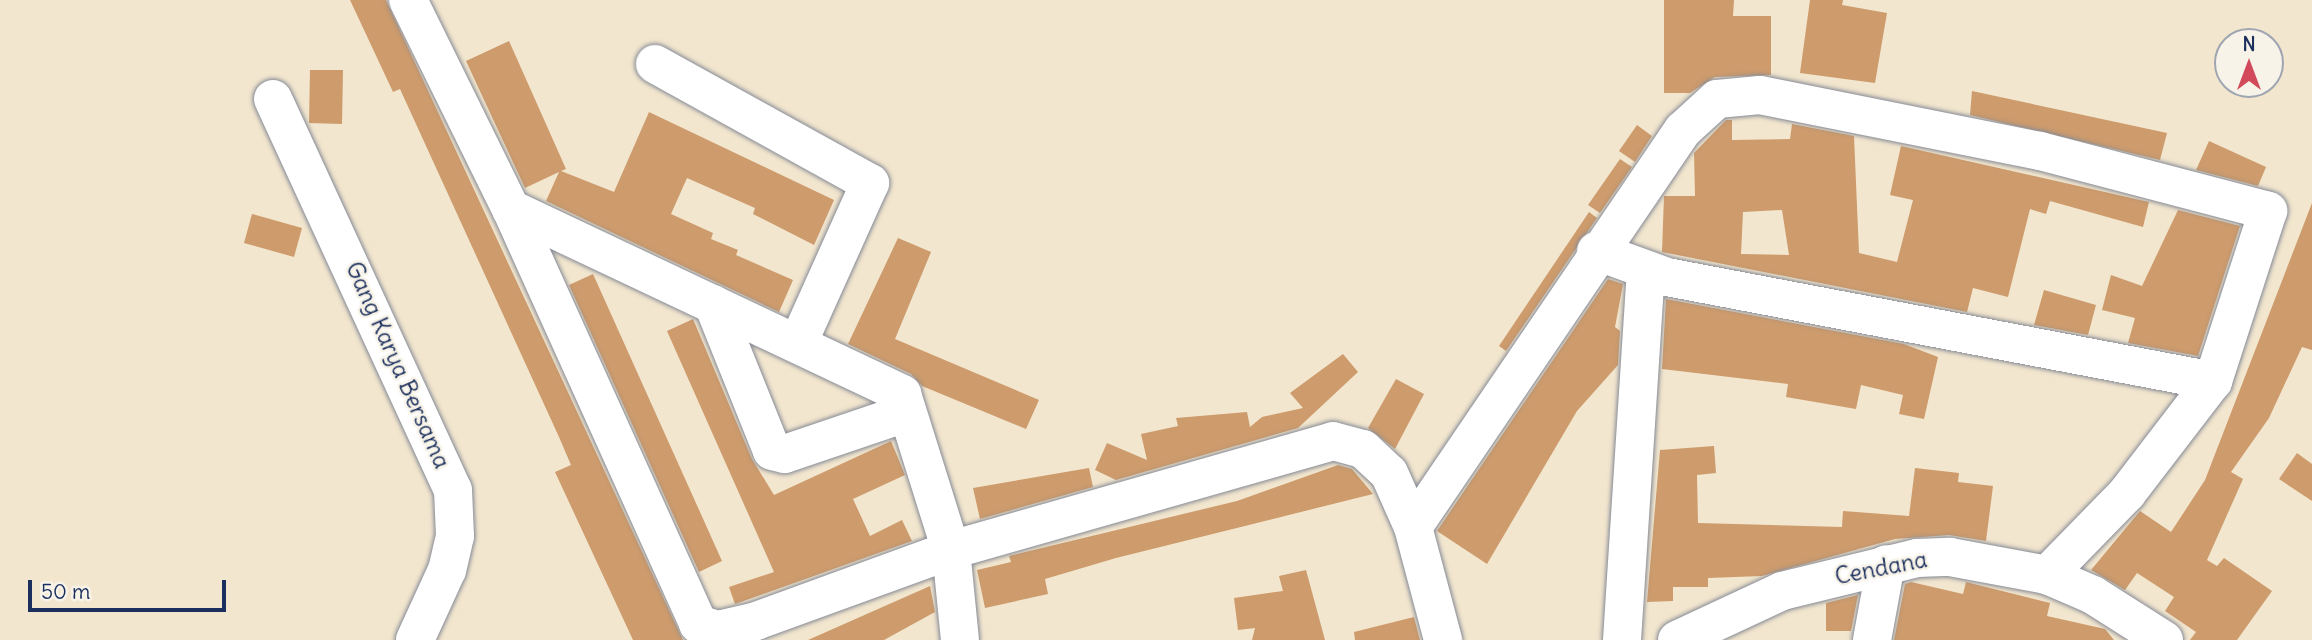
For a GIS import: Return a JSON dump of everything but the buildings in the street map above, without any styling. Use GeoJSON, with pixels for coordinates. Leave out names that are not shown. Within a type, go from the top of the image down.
{"type":"FeatureCollection","features":[{"type":"Feature","properties":{"kind":"street"},"geometry":{"type":"LineString","coordinates":[[408,0],[511,209],[698,624],[718,630],[756,621],[951,550],[1333,441],[1378,460],[1413,527],[1443,640]]}},
{"type":"Feature","properties":{"kind":"street"},"geometry":{"type":"LineString","coordinates":[[655,64],[870,183],[798,343]]}},
{"type":"Feature","properties":{"kind":"street"},"geometry":{"type":"LineString","coordinates":[[1413,527],[1596,251],[1706,107],[1739,94],[1805,101],[2040,151],[2268,211],[2213,381],[2127,493],[2046,575]]}},
{"type":"Feature","properties":{"kind":"street","name":"Gang Karya Bersama"},"geometry":{"type":"LineString","coordinates":[[273,99],[453,490],[455,536],[447,570],[415,640]]}},
{"type":"Feature","properties":{"kind":"street"},"geometry":{"type":"LineString","coordinates":[[511,209],[899,392],[951,550],[960,640]]}},
{"type":"Feature","properties":{"kind":"street"},"geometry":{"type":"LineString","coordinates":[[1596,251],[1646,271],[2213,381]]}},
{"type":"Feature","properties":{"kind":"street"},"geometry":{"type":"LineString","coordinates":[[1622,640],[1646,271]]}},
{"type":"Feature","properties":{"kind":"street"},"geometry":{"type":"LineString","coordinates":[[713,304],[772,452],[785,454],[906,413]]}},
{"type":"Feature","properties":{"kind":"street","name":"Cendana"},"geometry":{"type":"LineString","coordinates":[[1677,640],[1752,601],[1885,564],[1950,556],[2046,575],[2093,595],[2164,640]]}},
{"type":"Feature","properties":{"kind":"street"},"geometry":{"type":"LineString","coordinates":[[1872,640],[1885,564]]}}]}
